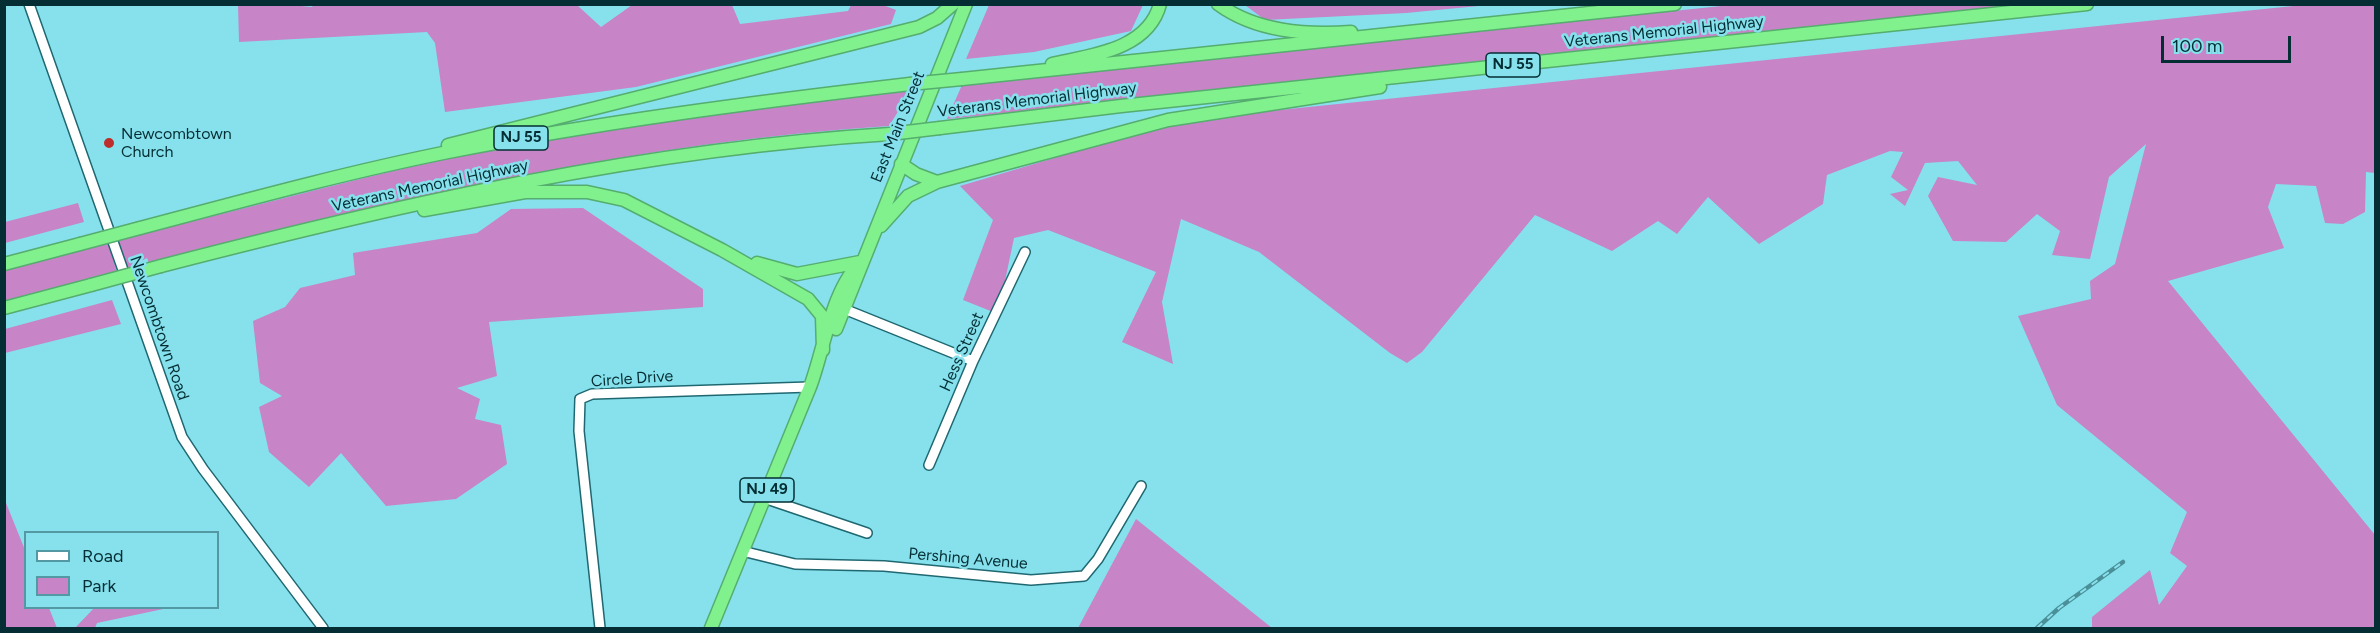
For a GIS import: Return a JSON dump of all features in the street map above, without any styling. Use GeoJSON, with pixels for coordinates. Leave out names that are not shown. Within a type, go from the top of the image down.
{"type":"FeatureCollection","features":[{"type":"Feature","properties":{"kind":"highway"},"geometry":{"type":"LineString","coordinates":[[348,174],[488,134],[588,112],[919,27],[937,18],[953,4]]}},
{"type":"Feature","properties":{"kind":"highway","name":"East Main Street"},"geometry":{"type":"LineString","coordinates":[[711,628],[823,350],[844,309],[870,238],[966,4]]}},
{"type":"Feature","properties":{"kind":"highway"},"geometry":{"type":"LineString","coordinates":[[944,58],[975,4]]}},
{"type":"Feature","properties":{"kind":"highway"},"geometry":{"type":"LineString","coordinates":[[1004,75],[1095,54],[1134,40],[1152,24],[1160,4]]}},
{"type":"Feature","properties":{"kind":"highway"},"geometry":{"type":"LineString","coordinates":[[1218,4],[1246,20],[1299,32],[1347,32],[1502,23]]}},
{"type":"Feature","properties":{"kind":"highway","name":"Veterans Memorial Highway"},"geometry":{"type":"LineString","coordinates":[[4,264],[348,174],[523,138],[672,113],[910,84],[1675,4]]}},
{"type":"Feature","properties":{"kind":"highway","name":"Veterans Memorial Highway"},"geometry":{"type":"LineString","coordinates":[[4,308],[292,232],[361,219],[455,195],[586,170],[802,139],[890,134],[1121,106],[2087,4]]}},
{"type":"Feature","properties":{"kind":"highway"},"geometry":{"type":"LineString","coordinates":[[870,238],[898,204],[918,188],[937,182],[1192,115],[1501,66]]}},
{"type":"Feature","properties":{"kind":"highway"},"geometry":{"type":"LineString","coordinates":[[901,164],[937,182]]}},
{"type":"Feature","properties":{"kind":"highway"},"geometry":{"type":"LineString","coordinates":[[361,219],[460,205],[525,192],[587,192],[624,200],[722,250],[813,303],[822,316],[823,350]]}},
{"type":"Feature","properties":{"kind":"highway"},"geometry":{"type":"LineString","coordinates":[[722,250],[773,269],[797,274],[861,261]]}},
{"type":"Feature","properties":{"kind":"highway","name":"East Main Street"},"geometry":{"type":"LineString","coordinates":[[823,350],[826,332],[837,304],[852,270],[861,261]]}},
{"type":"Feature","properties":{"kind":"street","name":"Newcombtown Road"},"geometry":{"type":"LineString","coordinates":[[29,4],[182,437],[203,469],[323,628]]}},
{"type":"Feature","properties":{"kind":"street","name":"Hess Street"},"geometry":{"type":"LineString","coordinates":[[929,465],[973,361],[1025,252]]}},
{"type":"Feature","properties":{"kind":"street"},"geometry":{"type":"LineString","coordinates":[[844,309],[973,361]]}},
{"type":"Feature","properties":{"kind":"street","name":"Circle Drive"},"geometry":{"type":"LineString","coordinates":[[600,628],[579,431],[580,399],[592,394],[810,387]]}},
{"type":"Feature","properties":{"kind":"street","name":"Pershing Avenue"},"geometry":{"type":"LineString","coordinates":[[742,551],[795,564],[884,566],[1030,580],[1084,576],[1098,559],[1141,486]]}},
{"type":"Feature","properties":{"kind":"street"},"geometry":{"type":"LineString","coordinates":[[764,498],[867,533]]}},
{"type":"Feature","properties":{"kind":"green space"},"geometry":{"type":"Polygon","coordinates":[[[281,4],[312,7],[314,4],[577,5],[601,27],[632,5],[732,5],[740,24],[848,11],[851,5],[883,5],[896,10],[891,24],[636,87],[445,112],[435,43],[427,32],[239,42],[238,5],[281,4]]]}},
{"type":"Feature","properties":{"kind":"green space"},"geometry":{"type":"Polygon","coordinates":[[[989,4],[1143,5],[1131,31],[1034,52],[966,59],[989,4]]]}},
{"type":"Feature","properties":{"kind":"green space"},"geometry":{"type":"Polygon","coordinates":[[[1245,5],[1489,5],[1406,13],[1265,20],[1245,5]]]}},
{"type":"Feature","properties":{"kind":"green space"},"geometry":{"type":"Polygon","coordinates":[[[1731,5],[2032,5],[947,119],[962,85],[1731,5]]]}},
{"type":"Feature","properties":{"kind":"green space"},"geometry":{"type":"Polygon","coordinates":[[[2303,5],[2375,5],[2375,173],[2366,172],[2365,212],[2343,224],[2325,223],[2316,186],[2276,184],[2268,207],[2284,248],[2168,281],[2375,535],[2375,628],[2092,628],[2092,617],[2150,570],[2159,605],[2187,566],[2170,553],[2187,512],[2057,405],[2018,316],[2091,299],[2090,281],[2115,264],[2146,144],[2109,177],[2090,259],[2052,255],[2060,231],[2037,214],[2006,242],[1953,241],[1928,196],[1938,177],[1977,185],[1958,161],[1925,163],[1905,206],[1890,194],[1908,190],[1891,177],[1903,152],[1890,151],[1827,175],[1823,204],[1759,244],[1708,197],[1677,234],[1658,221],[1612,251],[1535,215],[1422,352],[1407,363],[1390,353],[1259,252],[1181,219],[1162,302],[1173,364],[1122,342],[1156,272],[1048,230],[1014,238],[998,314],[963,300],[993,220],[960,186],[1182,120],[2303,5]]]}},
{"type":"Feature","properties":{"kind":"green space"},"geometry":{"type":"Polygon","coordinates":[[[911,91],[889,126],[701,145],[516,177],[332,217],[149,263],[147,258],[128,268],[117,240],[365,178],[505,148],[679,120],[911,91]]]}},
{"type":"Feature","properties":{"kind":"green space"},"geometry":{"type":"Polygon","coordinates":[[[78,203],[84,222],[5,243],[5,222],[78,203]]]}},
{"type":"Feature","properties":{"kind":"green space"},"geometry":{"type":"Polygon","coordinates":[[[583,208],[703,289],[703,307],[489,322],[497,376],[457,388],[480,399],[475,419],[501,425],[507,464],[456,499],[386,506],[341,453],[309,487],[269,452],[259,407],[282,396],[260,383],[253,321],[285,307],[300,288],[355,275],[353,253],[477,233],[511,209],[583,208]]]}},
{"type":"Feature","properties":{"kind":"green space"},"geometry":{"type":"Polygon","coordinates":[[[109,244],[117,273],[5,303],[5,269],[81,248],[109,244]]]}},
{"type":"Feature","properties":{"kind":"green space"},"geometry":{"type":"Polygon","coordinates":[[[112,300],[121,324],[5,353],[5,329],[112,300]]]}},
{"type":"Feature","properties":{"kind":"green space"},"geometry":{"type":"Polygon","coordinates":[[[4,498],[24,548],[24,609],[49,609],[57,628],[5,628],[4,498]]]}},
{"type":"Feature","properties":{"kind":"green space"},"geometry":{"type":"Polygon","coordinates":[[[1136,519],[1272,628],[1078,628],[1136,519]]]}},
{"type":"Feature","properties":{"kind":"green space"},"geometry":{"type":"Polygon","coordinates":[[[93,609],[163,609],[97,623],[95,628],[75,628],[93,609]]]}},
{"type":"Feature","properties":{"kind":"railway"},"geometry":{"type":"LineString","coordinates":[[2037,628],[2059,608],[2123,562]]}},
{"type":"Feature","properties":{"kind":"place","name":"Newcombtown Church"},"geometry":{"type":"Point","coordinates":[109,143]}}]}
